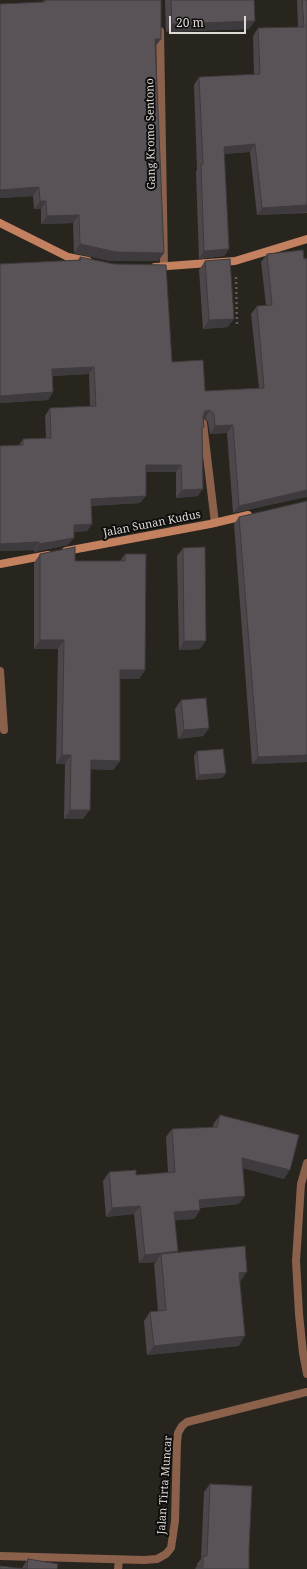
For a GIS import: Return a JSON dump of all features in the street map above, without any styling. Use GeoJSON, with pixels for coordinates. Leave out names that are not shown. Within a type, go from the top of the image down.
{"type":"FeatureCollection","features":[{"type":"Feature","properties":{"kind":"street","name":"Gang Kromo Sentono"},"geometry":{"type":"LineString","coordinates":[[160,24],[164,267]]}},
{"type":"Feature","properties":{"kind":"street"},"geometry":{"type":"LineString","coordinates":[[0,223],[68,257],[95,263]]}},
{"type":"Feature","properties":{"kind":"street"},"geometry":{"type":"LineString","coordinates":[[145,268],[235,261],[307,239]]}},
{"type":"Feature","properties":{"kind":"street"},"geometry":{"type":"LineString","coordinates":[[203,423],[215,523]]}},
{"type":"Feature","properties":{"kind":"street","name":"Jalan Sunan Kudus"},"geometry":{"type":"LineString","coordinates":[[0,564],[256,514]]}},
{"type":"Feature","properties":{"kind":"street"},"geometry":{"type":"LineString","coordinates":[[0,671],[4,730]]}},
{"type":"Feature","properties":{"kind":"street"},"geometry":{"type":"LineString","coordinates":[[307,1163],[301,1184],[296,1261],[303,1314],[303,1353],[307,1374]]}},
{"type":"Feature","properties":{"kind":"street","name":"Jalan Tirta Muncar"},"geometry":{"type":"LineString","coordinates":[[0,1556],[119,1560],[157,1559],[166,1554],[171,1548],[175,1521],[177,1442],[178,1433],[182,1426],[187,1422],[307,1392]]}},
{"type":"Feature","properties":{"kind":"street"},"geometry":{"type":"LineString","coordinates":[[118,1569],[119,1560]]}},
{"type":"Feature","properties":{"kind":"path"},"geometry":{"type":"LineString","coordinates":[[235,261],[237,324]]}},
{"type":"Feature","properties":{"kind":"building"},"geometry":{"type":"Polygon","coordinates":[[[45,0],[161,0],[161,39],[155,39],[164,253],[116,252],[80,244],[79,215],[47,216],[46,201],[40,201],[39,187],[0,190],[0,4],[45,2],[45,0]]]}},
{"type":"Feature","properties":{"kind":"building"},"geometry":{"type":"Polygon","coordinates":[[[171,0],[254,0],[255,21],[172,24],[171,0]]]}},
{"type":"Feature","properties":{"kind":"building"},"geometry":{"type":"Polygon","coordinates":[[[302,0],[307,0],[307,205],[262,208],[255,144],[224,147],[229,249],[204,251],[201,164],[203,164],[199,77],[260,74],[258,28],[304,27],[302,0]]]}},
{"type":"Feature","properties":{"kind":"building"},"geometry":{"type":"Polygon","coordinates":[[[303,250],[304,259],[307,258],[307,490],[239,506],[233,425],[215,426],[214,414],[210,410],[205,411],[203,416],[204,427],[202,427],[203,489],[182,490],[181,465],[146,465],[146,496],[91,499],[92,524],[74,525],[74,538],[39,544],[39,542],[0,544],[0,446],[23,445],[23,439],[51,438],[50,408],[96,406],[94,367],[52,369],[53,392],[0,396],[0,264],[81,260],[80,257],[114,264],[166,265],[172,362],[203,360],[205,391],[264,388],[257,306],[272,305],[267,254],[303,250]]]}},
{"type":"Feature","properties":{"kind":"building"},"geometry":{"type":"Polygon","coordinates":[[[230,259],[234,319],[209,320],[205,261],[230,259]]]}},
{"type":"Feature","properties":{"kind":"building"},"geometry":{"type":"Polygon","coordinates":[[[307,501],[307,755],[258,757],[239,517],[307,501]]]}},
{"type":"Feature","properties":{"kind":"building"},"geometry":{"type":"Polygon","coordinates":[[[75,547],[75,561],[125,561],[125,554],[146,554],[145,670],[120,670],[120,761],[91,760],[90,810],[70,810],[71,755],[62,755],[64,640],[40,640],[40,554],[75,547]]]}},
{"type":"Feature","properties":{"kind":"building"},"geometry":{"type":"Polygon","coordinates":[[[205,547],[206,641],[184,641],[183,548],[205,547]]]}},
{"type":"Feature","properties":{"kind":"building"},"geometry":{"type":"Polygon","coordinates":[[[206,698],[209,728],[184,730],[181,700],[206,698]]]}},
{"type":"Feature","properties":{"kind":"building"},"geometry":{"type":"Polygon","coordinates":[[[223,749],[226,773],[199,775],[197,751],[223,749]]]}},
{"type":"Feature","properties":{"kind":"building"},"geometry":{"type":"Polygon","coordinates":[[[220,1115],[299,1135],[290,1170],[242,1158],[245,1196],[199,1200],[200,1210],[174,1212],[178,1251],[145,1255],[140,1206],[112,1208],[109,1172],[136,1170],[136,1175],[175,1172],[172,1129],[217,1127],[220,1115]]]}},
{"type":"Feature","properties":{"kind":"building"},"geometry":{"type":"Polygon","coordinates":[[[245,1246],[247,1272],[239,1273],[245,1336],[154,1346],[150,1312],[166,1310],[161,1254],[245,1246]]]}},
{"type":"Feature","properties":{"kind":"building"},"geometry":{"type":"Polygon","coordinates":[[[210,1484],[252,1486],[249,1569],[196,1569],[196,1567],[203,1567],[203,1556],[207,1556],[210,1484]]]}},
{"type":"Feature","properties":{"kind":"building"},"geometry":{"type":"Polygon","coordinates":[[[28,1559],[58,1564],[57,1569],[27,1569],[28,1559]]]}},
{"type":"Feature","properties":{"kind":"building"},"geometry":{"type":"Polygon","coordinates":[[[0,1566],[27,1569],[0,1569],[0,1566]]]}}]}
